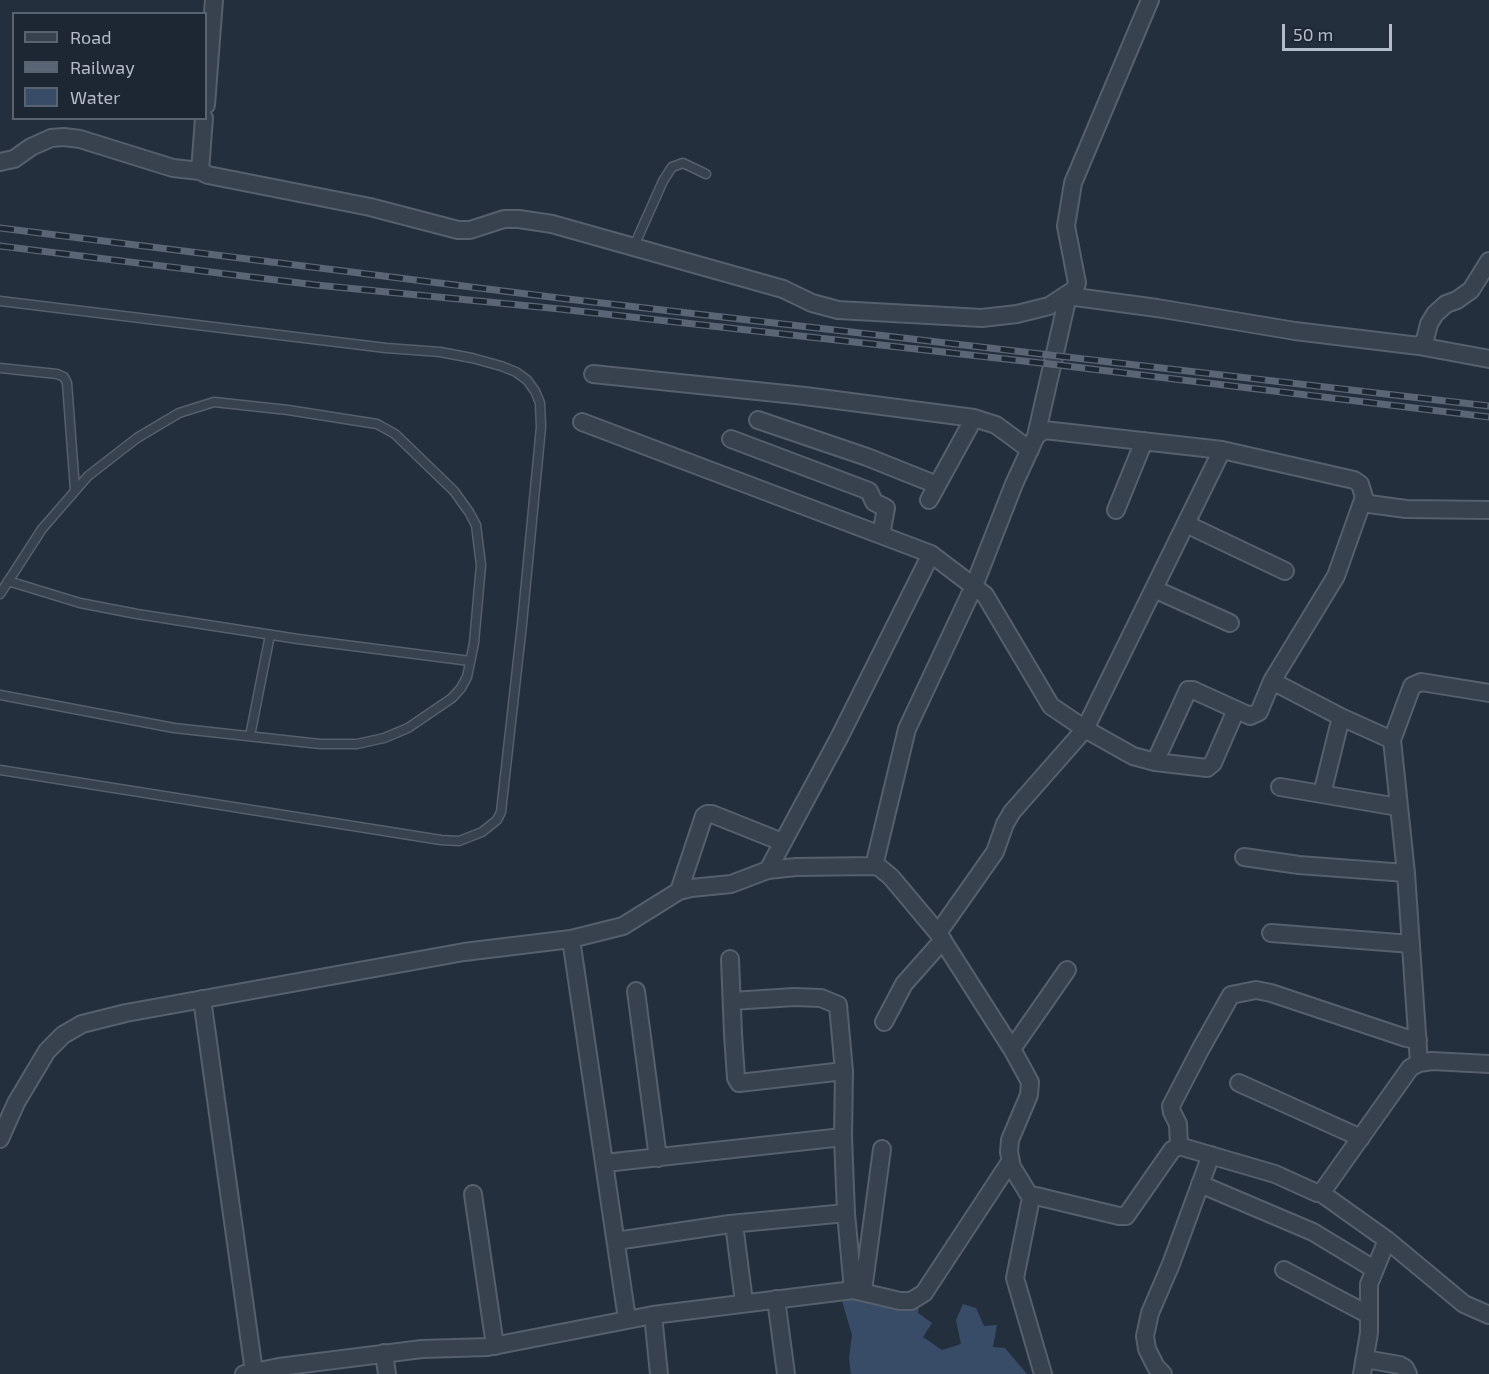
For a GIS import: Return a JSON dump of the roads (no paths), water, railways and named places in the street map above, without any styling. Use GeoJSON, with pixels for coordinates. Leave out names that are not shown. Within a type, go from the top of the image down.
{"type":"FeatureCollection","features":[{"type":"Feature","properties":{"kind":"street"},"geometry":{"type":"LineString","coordinates":[[207,92],[214,0]]}},
{"type":"Feature","properties":{"kind":"street"},"geometry":{"type":"LineString","coordinates":[[0,162],[14,159],[30,147],[51,138],[80,139],[173,168],[200,171],[208,175],[370,207],[458,230],[470,230],[504,219],[552,224],[783,289],[812,303],[838,310],[982,318],[1017,314],[1049,306],[1076,289],[1077,283],[1066,226],[1073,183],[1150,0]]}},
{"type":"Feature","properties":{"kind":"street"},"geometry":{"type":"LineString","coordinates":[[200,171],[204,120]]}},
{"type":"Feature","properties":{"kind":"street"},"geometry":{"type":"LineString","coordinates":[[1419,346],[1425,340],[1429,324],[1435,314],[1446,304],[1457,300],[1471,290],[1489,261]]}},
{"type":"Feature","properties":{"kind":"street"},"geometry":{"type":"LineString","coordinates":[[1068,296],[1295,331],[1419,346],[1489,359]]}},
{"type":"Feature","properties":{"kind":"street"},"geometry":{"type":"LineString","coordinates":[[874,866],[907,729],[974,586],[1014,484],[1033,443],[1068,296]]}},
{"type":"Feature","properties":{"kind":"street"},"geometry":{"type":"LineString","coordinates":[[593,374],[974,418],[996,425],[1033,443]]}},
{"type":"Feature","properties":{"kind":"street"},"geometry":{"type":"LineString","coordinates":[[758,420],[867,457],[933,493],[974,418]]}},
{"type":"Feature","properties":{"kind":"street"},"geometry":{"type":"LineString","coordinates":[[582,422],[931,554],[985,595],[1052,706],[1085,729],[1133,756],[1155,762],[1208,768],[1211,766],[1236,710]]}},
{"type":"Feature","properties":{"kind":"street"},"geometry":{"type":"LineString","coordinates":[[1033,443],[1044,430],[1053,430],[1222,450],[1354,480],[1360,484],[1364,497],[1336,576],[1272,681],[1257,715],[1250,716],[1193,690],[1186,691],[1155,762]]}},
{"type":"Feature","properties":{"kind":"street"},"geometry":{"type":"LineString","coordinates":[[731,439],[869,491],[874,502],[886,508],[881,535]]}},
{"type":"Feature","properties":{"kind":"street"},"geometry":{"type":"LineString","coordinates":[[1116,510],[1144,441]]}},
{"type":"Feature","properties":{"kind":"street"},"geometry":{"type":"LineString","coordinates":[[884,1022],[904,984],[941,936],[995,852],[1012,812],[1085,729],[1222,450]]}},
{"type":"Feature","properties":{"kind":"street"},"geometry":{"type":"LineString","coordinates":[[1362,503],[1406,509],[1489,510]]}},
{"type":"Feature","properties":{"kind":"street"},"geometry":{"type":"LineString","coordinates":[[1186,524],[1285,570]]}},
{"type":"Feature","properties":{"kind":"street"},"geometry":{"type":"LineString","coordinates":[[768,870],[840,736],[931,554]]}},
{"type":"Feature","properties":{"kind":"street"},"geometry":{"type":"LineString","coordinates":[[1154,589],[1230,623]]}},
{"type":"Feature","properties":{"kind":"street"},"geometry":{"type":"LineString","coordinates":[[1272,681],[1341,717],[1392,740]]}},
{"type":"Feature","properties":{"kind":"street"},"geometry":{"type":"LineString","coordinates":[[1419,1063],[1406,873],[1392,740],[1412,686],[1420,682],[1489,693]]}},
{"type":"Feature","properties":{"kind":"street"},"geometry":{"type":"LineString","coordinates":[[1323,794],[1341,717]]}},
{"type":"Feature","properties":{"kind":"street"},"geometry":{"type":"LineString","coordinates":[[1280,787],[1398,807]]}},
{"type":"Feature","properties":{"kind":"street"},"geometry":{"type":"LineString","coordinates":[[679,891],[704,816],[707,814],[782,842]]}},
{"type":"Feature","properties":{"kind":"street"},"geometry":{"type":"LineString","coordinates":[[1244,857],[1299,865],[1406,873]]}},
{"type":"Feature","properties":{"kind":"street"},"geometry":{"type":"LineString","coordinates":[[0,1139],[16,1103],[47,1051],[63,1035],[82,1024],[202,999],[464,952],[571,939],[623,926],[679,891],[731,884],[768,870],[796,867],[874,866],[891,877],[941,936],[1012,1049],[1030,1082],[1030,1089],[1010,1140],[1010,1162],[1031,1198],[1015,1278],[1043,1374]]}},
{"type":"Feature","properties":{"kind":"street"},"geometry":{"type":"LineString","coordinates":[[1271,933],[1411,944]]}},
{"type":"Feature","properties":{"kind":"street"},"geometry":{"type":"LineString","coordinates":[[571,939],[627,1319]]}},
{"type":"Feature","properties":{"kind":"street"},"geometry":{"type":"LineString","coordinates":[[730,959],[738,1083],[844,1071]]}},
{"type":"Feature","properties":{"kind":"street"},"geometry":{"type":"LineString","coordinates":[[1012,1049],[1067,970]]}},
{"type":"Feature","properties":{"kind":"street"},"geometry":{"type":"LineString","coordinates":[[1179,1146],[1178,1124],[1171,1106],[1205,1040],[1232,995],[1256,990],[1271,993],[1418,1040]]}},
{"type":"Feature","properties":{"kind":"street"},"geometry":{"type":"LineString","coordinates":[[636,991],[658,1158]]}},
{"type":"Feature","properties":{"kind":"street"},"geometry":{"type":"LineString","coordinates":[[732,1001],[821,998],[835,1003],[839,1009],[844,1071],[843,1137],[846,1213],[858,1290]]}},
{"type":"Feature","properties":{"kind":"street"},"geometry":{"type":"LineString","coordinates":[[202,999],[249,1373],[384,1353],[495,1346],[627,1319],[744,1302],[858,1290],[911,1301],[924,1293],[1010,1162]]}},
{"type":"Feature","properties":{"kind":"street"},"geometry":{"type":"LineString","coordinates":[[1321,1193],[1324,1192],[1410,1068],[1419,1063],[1432,1061],[1489,1064]]}},
{"type":"Feature","properties":{"kind":"street"},"geometry":{"type":"LineString","coordinates":[[1239,1083],[1361,1138]]}},
{"type":"Feature","properties":{"kind":"street"},"geometry":{"type":"LineString","coordinates":[[605,1163],[843,1137]]}},
{"type":"Feature","properties":{"kind":"street"},"geometry":{"type":"LineString","coordinates":[[1031,1198],[1036,1196],[1126,1216],[1172,1150],[1179,1146],[1275,1174],[1321,1193],[1387,1240],[1464,1304],[1489,1315]]}},
{"type":"Feature","properties":{"kind":"street"},"geometry":{"type":"LineString","coordinates":[[858,1290],[882,1149]]}},
{"type":"Feature","properties":{"kind":"street"},"geometry":{"type":"LineString","coordinates":[[1163,1374],[1156,1367],[1147,1350],[1145,1336],[1150,1313],[1171,1264],[1211,1155]]}},
{"type":"Feature","properties":{"kind":"street"},"geometry":{"type":"LineString","coordinates":[[1200,1184],[1313,1232],[1374,1269]]}},
{"type":"Feature","properties":{"kind":"street"},"geometry":{"type":"LineString","coordinates":[[473,1194],[495,1346]]}},
{"type":"Feature","properties":{"kind":"street"},"geometry":{"type":"LineString","coordinates":[[616,1241],[734,1224],[846,1213]]}},
{"type":"Feature","properties":{"kind":"street"},"geometry":{"type":"LineString","coordinates":[[734,1224],[744,1302]]}},
{"type":"Feature","properties":{"kind":"street"},"geometry":{"type":"LineString","coordinates":[[1387,1240],[1369,1284],[1369,1315],[1363,1367],[1400,1365],[1408,1374]]}},
{"type":"Feature","properties":{"kind":"street"},"geometry":{"type":"LineString","coordinates":[[1284,1270],[1369,1315]]}},
{"type":"Feature","properties":{"kind":"street"},"geometry":{"type":"LineString","coordinates":[[776,1299],[786,1374]]}},
{"type":"Feature","properties":{"kind":"street"},"geometry":{"type":"LineString","coordinates":[[653,1315],[659,1374]]}},
{"type":"Feature","properties":{"kind":"street"},"geometry":{"type":"LineString","coordinates":[[384,1353],[387,1374]]}},
{"type":"Feature","properties":{"kind":"lane"},"geometry":{"type":"LineString","coordinates":[[633,246],[663,181],[672,167],[683,164],[706,174]]}},
{"type":"Feature","properties":{"kind":"lane"},"geometry":{"type":"LineString","coordinates":[[0,301],[386,348],[440,352],[472,358],[516,372],[527,380],[540,403],[541,427],[501,812],[497,820],[482,832],[459,841],[441,840],[0,770]]}},
{"type":"Feature","properties":{"kind":"lane"},"geometry":{"type":"LineString","coordinates":[[0,368],[57,374],[64,377],[67,383],[75,490]]}},
{"type":"Feature","properties":{"kind":"lane"},"geometry":{"type":"LineString","coordinates":[[0,594],[42,529],[88,476],[136,438],[179,413],[214,402],[288,410],[384,427],[395,434],[454,490],[476,525],[481,565],[474,643],[467,677],[461,688],[452,698],[408,728],[384,738],[357,744],[320,744],[174,728],[0,695]]}},
{"type":"Feature","properties":{"kind":"lane"},"geometry":{"type":"LineString","coordinates":[[8,581],[80,603],[270,635],[471,661]]}},
{"type":"Feature","properties":{"kind":"lane"},"geometry":{"type":"LineString","coordinates":[[250,736],[270,635]]}},
{"type":"Feature","properties":{"kind":"water"},"geometry":{"type":"Polygon","coordinates":[[[923,1282],[918,1313],[932,1323],[923,1337],[942,1350],[961,1344],[956,1320],[963,1304],[976,1308],[984,1326],[997,1325],[993,1347],[1005,1348],[1027,1374],[851,1374],[849,1358],[852,1335],[842,1301],[845,1288],[905,1296],[923,1282]]]}},
{"type":"Feature","properties":{"kind":"railway"},"geometry":{"type":"LineString","coordinates":[[0,228],[559,298],[1489,406]]}},
{"type":"Feature","properties":{"kind":"railway"},"geometry":{"type":"LineString","coordinates":[[0,246],[316,285],[560,309],[1050,364],[1489,417]]}}]}
